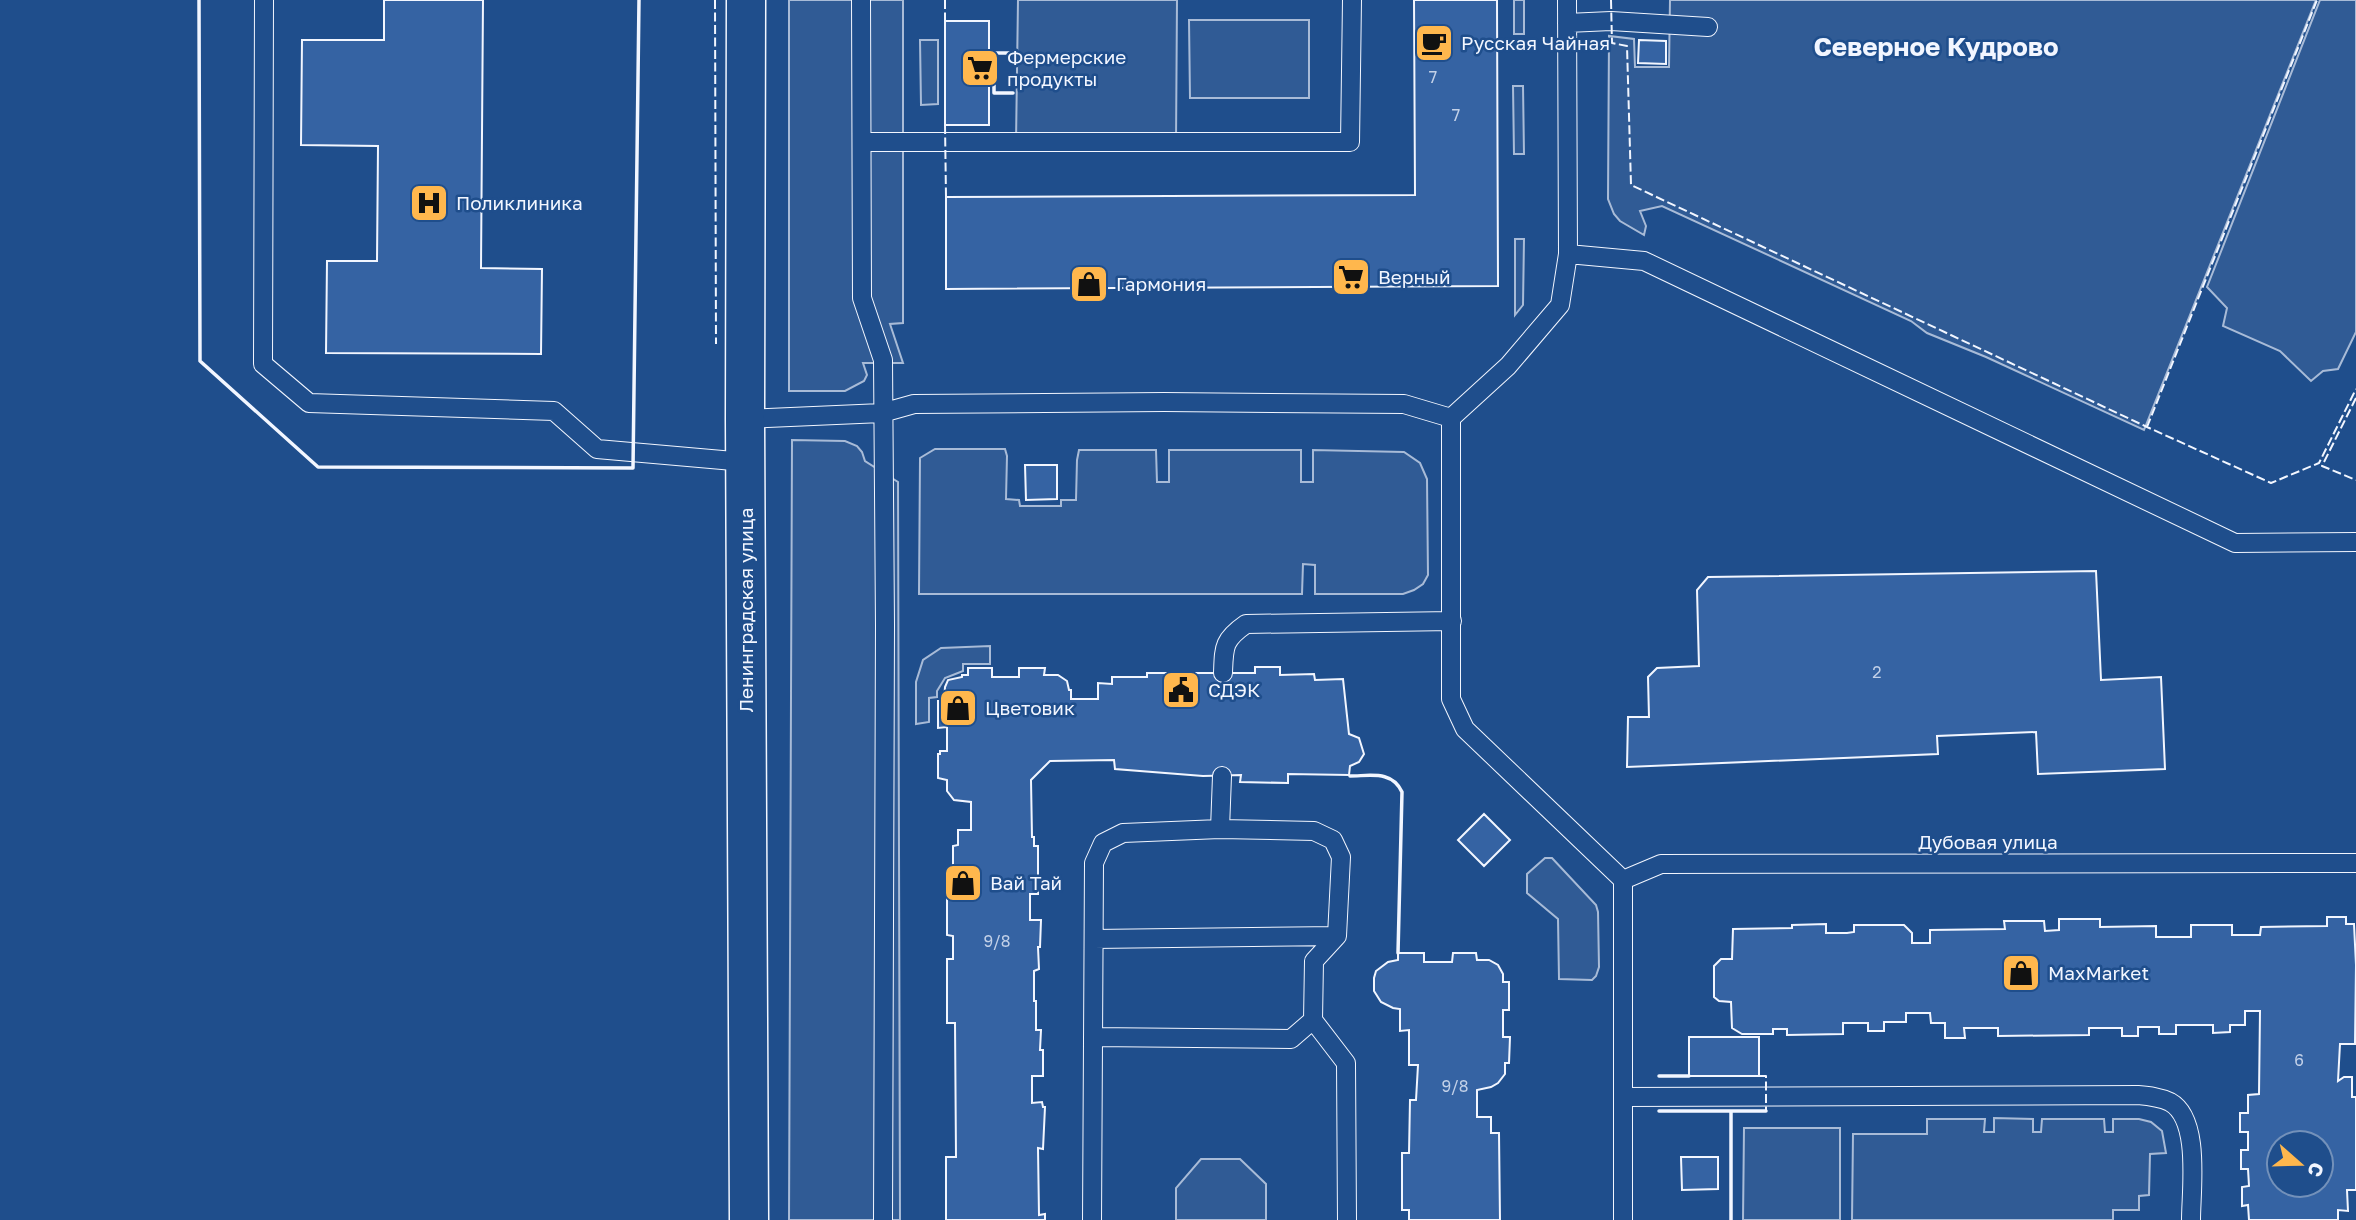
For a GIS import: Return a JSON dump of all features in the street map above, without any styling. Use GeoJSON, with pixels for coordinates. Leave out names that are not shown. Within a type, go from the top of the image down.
{"type":"FeatureCollection","features":[{"type":"Feature","properties":{"kind":"street","name":"Ленинградская улица"},"geometry":{"type":"LineString","coordinates":[[746,0],[749,1220]]}},
{"type":"Feature","properties":{"kind":"lane"},"geometry":{"type":"LineString","coordinates":[[264,0],[264,364],[309,403],[554,411],[597,449],[746,462]]}},
{"type":"Feature","properties":{"kind":"lane"},"geometry":{"type":"LineString","coordinates":[[862,0],[862,298],[883,360],[883,1220]]}},
{"type":"Feature","properties":{"kind":"lane"},"geometry":{"type":"LineString","coordinates":[[862,142],[1350,142],[1352,0]]}},
{"type":"Feature","properties":{"kind":"lane"},"geometry":{"type":"LineString","coordinates":[[1567,0],[1568,254],[1560,305],[1508,366],[1451,418],[1451,699],[1465,729],[1623,880],[1623,1220]]}},
{"type":"Feature","properties":{"kind":"lane"},"geometry":{"type":"LineString","coordinates":[[1567,23],[1611,20],[1708,27]]}},
{"type":"Feature","properties":{"kind":"lane"},"geometry":{"type":"LineString","coordinates":[[1568,254],[1644,261],[2235,543],[2356,542]]}},
{"type":"Feature","properties":{"kind":"lane"},"geometry":{"type":"LineString","coordinates":[[745,419],[882,413],[914,404],[1164,402],[1404,404],[1451,418]]}},
{"type":"Feature","properties":{"kind":"lane"},"geometry":{"type":"LineString","coordinates":[[1223,673],[1224,650],[1230,635],[1246,624],[1452,621]]}},
{"type":"Feature","properties":{"kind":"lane"},"geometry":{"type":"LineString","coordinates":[[1220,829],[1222,776]]}},
{"type":"Feature","properties":{"kind":"lane"},"geometry":{"type":"LineString","coordinates":[[1092,1220],[1094,863],[1103,843],[1123,833],[1220,829],[1314,831],[1333,840],[1341,857],[1337,936],[1314,961],[1313,1020],[1346,1063],[1346,1220]]}},
{"type":"Feature","properties":{"kind":"lane","name":"Дубовая улица"},"geometry":{"type":"LineString","coordinates":[[1623,880],[1661,864],[2356,863]]}},
{"type":"Feature","properties":{"kind":"lane"},"geometry":{"type":"LineString","coordinates":[[1094,939],[1337,936]]}},
{"type":"Feature","properties":{"kind":"lane"},"geometry":{"type":"LineString","coordinates":[[1094,1037],[1291,1039],[1313,1020]]}},
{"type":"Feature","properties":{"kind":"lane"},"geometry":{"type":"LineString","coordinates":[[1623,1097],[2157,1097],[2172,1103],[2182,1114],[2192,1142],[2191,1220]]}},
{"type":"Feature","properties":{"kind":"shaded area"},"geometry":{"type":"Polygon","coordinates":[[[789,0],[903,0],[903,323],[890,324],[903,363],[863,363],[867,375],[864,381],[845,391],[789,391],[789,0]]]}},
{"type":"Feature","properties":{"kind":"shaded area"},"geometry":{"type":"Polygon","coordinates":[[[1018,0],[1177,0],[1176,143],[1016,142],[1018,0]]]}},
{"type":"Feature","properties":{"kind":"shaded area"},"geometry":{"type":"Polygon","coordinates":[[[1514,0],[1524,0],[1524,34],[1514,34],[1514,0]]]}},
{"type":"Feature","properties":{"kind":"shaded area"},"geometry":{"type":"Polygon","coordinates":[[[1670,0],[2316,0],[2144,430],[1986,357],[1927,333],[1911,321],[1662,206],[1640,211],[1646,226],[1644,235],[1620,221],[1608,199],[1609,36],[1634,39],[1635,67],[1669,67],[1670,0]]]}},
{"type":"Feature","properties":{"kind":"shaded area"},"geometry":{"type":"Polygon","coordinates":[[[2320,0],[2356,0],[2356,332],[2338,369],[2323,371],[2311,381],[2280,351],[2223,326],[2227,308],[2207,287],[2320,0]]]}},
{"type":"Feature","properties":{"kind":"shaded area"},"geometry":{"type":"Polygon","coordinates":[[[1189,20],[1309,20],[1309,98],[1190,98],[1189,20]]]}},
{"type":"Feature","properties":{"kind":"shaded area"},"geometry":{"type":"Polygon","coordinates":[[[920,40],[938,40],[938,104],[921,105],[920,40]]]}},
{"type":"Feature","properties":{"kind":"shaded area"},"geometry":{"type":"Polygon","coordinates":[[[1513,86],[1523,86],[1524,154],[1514,154],[1513,86]]]}},
{"type":"Feature","properties":{"kind":"shaded area"},"geometry":{"type":"Polygon","coordinates":[[[1515,239],[1524,239],[1523,305],[1515,315],[1515,239]]]}},
{"type":"Feature","properties":{"kind":"shaded area"},"geometry":{"type":"Polygon","coordinates":[[[792,440],[845,441],[857,446],[865,461],[898,482],[900,1220],[789,1220],[792,440]]]}},
{"type":"Feature","properties":{"kind":"shaded area"},"geometry":{"type":"Polygon","coordinates":[[[935,449],[1005,449],[1006,499],[1019,500],[1020,506],[1061,506],[1061,500],[1076,500],[1079,450],[1156,450],[1157,482],[1169,482],[1169,450],[1301,450],[1301,482],[1313,482],[1313,450],[1404,452],[1420,463],[1427,479],[1428,575],[1423,584],[1403,594],[1315,594],[1315,565],[1303,564],[1302,594],[919,594],[920,458],[935,449]]]}},
{"type":"Feature","properties":{"kind":"shaded area"},"geometry":{"type":"Polygon","coordinates":[[[990,646],[990,664],[963,664],[963,671],[945,678],[937,691],[937,697],[929,698],[929,722],[916,724],[916,682],[923,660],[941,648],[990,646]]]}},
{"type":"Feature","properties":{"kind":"shaded area"},"geometry":{"type":"Polygon","coordinates":[[[1545,858],[1552,858],[1596,905],[1599,967],[1592,980],[1559,979],[1558,919],[1527,893],[1527,874],[1545,858]]]}},
{"type":"Feature","properties":{"kind":"shaded area"},"geometry":{"type":"Polygon","coordinates":[[[1994,1118],[2033,1119],[2033,1132],[2041,1132],[2042,1119],[2104,1119],[2105,1132],[2113,1132],[2113,1119],[2139,1119],[2151,1122],[2162,1131],[2166,1153],[2150,1154],[2149,1195],[2139,1196],[2139,1210],[2113,1210],[2113,1220],[1852,1220],[1853,1134],[1927,1134],[1927,1119],[1985,1119],[1984,1132],[1994,1132],[1994,1118]]]}},
{"type":"Feature","properties":{"kind":"shaded area"},"geometry":{"type":"Polygon","coordinates":[[[1744,1128],[1840,1128],[1840,1220],[1743,1220],[1744,1128]]]}},
{"type":"Feature","properties":{"kind":"shaded area"},"geometry":{"type":"Polygon","coordinates":[[[1201,1159],[1240,1159],[1266,1184],[1266,1220],[1176,1220],[1176,1188],[1201,1159]]]}},
{"type":"Feature","properties":{"kind":"building","name":"Поликлиника"},"geometry":{"type":"Polygon","coordinates":[[[384,0],[483,0],[481,268],[542,269],[541,354],[326,353],[327,261],[377,261],[378,146],[301,145],[302,40],[384,40],[384,0]]]}},
{"type":"Feature","properties":{"kind":"building"},"geometry":{"type":"Polygon","coordinates":[[[1414,0],[1497,0],[1498,286],[946,289],[946,197],[1415,195],[1414,0]]]}},
{"type":"Feature","properties":{"kind":"building"},"geometry":{"type":"Polygon","coordinates":[[[945,21],[989,21],[989,125],[945,125],[945,21]]]}},
{"type":"Feature","properties":{"kind":"building"},"geometry":{"type":"Polygon","coordinates":[[[1639,40],[1666,41],[1666,64],[1638,63],[1639,40]]]}},
{"type":"Feature","properties":{"kind":"building"},"geometry":{"type":"Polygon","coordinates":[[[1025,465],[1057,465],[1057,499],[1026,500],[1025,465]]]}},
{"type":"Feature","properties":{"kind":"building"},"geometry":{"type":"Polygon","coordinates":[[[2096,571],[2101,680],[2161,677],[2165,769],[2038,774],[2036,732],[1937,736],[1938,754],[1627,767],[1628,717],[1649,717],[1648,677],[1657,668],[1699,666],[1697,590],[1708,577],[2096,571]]]}},
{"type":"Feature","properties":{"kind":"building"},"geometry":{"type":"Polygon","coordinates":[[[1255,667],[1280,667],[1280,675],[1314,674],[1315,680],[1343,679],[1349,734],[1359,738],[1364,754],[1359,762],[1350,766],[1349,775],[1288,774],[1288,783],[1240,782],[1241,775],[1203,776],[1115,769],[1114,760],[1050,761],[1031,780],[1032,837],[1034,846],[1038,846],[1038,894],[1030,894],[1030,920],[1041,920],[1039,969],[1034,971],[1034,1001],[1036,1030],[1041,1030],[1040,1050],[1043,1050],[1043,1076],[1032,1076],[1032,1103],[1042,1102],[1045,1107],[1043,1149],[1038,1148],[1039,1215],[1045,1214],[1045,1220],[946,1220],[946,1157],[956,1157],[955,1023],[947,1023],[947,959],[953,959],[953,936],[947,935],[947,881],[953,881],[953,846],[958,845],[958,830],[971,830],[971,802],[954,800],[947,791],[947,780],[938,778],[938,754],[940,751],[947,751],[947,727],[938,728],[938,701],[944,701],[948,680],[968,675],[968,668],[992,668],[992,677],[1019,677],[1019,668],[1045,668],[1044,675],[1058,675],[1067,681],[1071,699],[1098,699],[1098,683],[1112,684],[1112,677],[1147,677],[1147,673],[1255,673],[1255,667]]]}},
{"type":"Feature","properties":{"kind":"building"},"geometry":{"type":"Polygon","coordinates":[[[1484,814],[1510,840],[1484,866],[1458,840],[1484,814]]]}},
{"type":"Feature","properties":{"kind":"building"},"geometry":{"type":"Polygon","coordinates":[[[2327,917],[2346,917],[2346,924],[2354,924],[2355,1044],[2340,1044],[2338,1081],[2344,1077],[2352,1077],[2352,1097],[2356,1097],[2356,1190],[2347,1190],[2348,1211],[2338,1210],[2338,1220],[2249,1220],[2248,1205],[2242,1206],[2242,1187],[2249,1186],[2248,1169],[2241,1169],[2241,1150],[2248,1150],[2248,1132],[2240,1132],[2240,1113],[2248,1113],[2248,1095],[2259,1094],[2260,1011],[2245,1011],[2245,1025],[2230,1025],[2230,1032],[2213,1033],[2213,1025],[2176,1025],[2176,1034],[2159,1034],[2159,1027],[2138,1027],[2138,1036],[2122,1036],[2122,1028],[2089,1028],[2089,1035],[1998,1036],[1998,1028],[1964,1028],[1965,1038],[1945,1038],[1945,1023],[1931,1023],[1930,1013],[1906,1013],[1906,1022],[1884,1022],[1884,1031],[1868,1031],[1868,1023],[1843,1023],[1843,1034],[1787,1035],[1787,1029],[1773,1029],[1773,1034],[1742,1034],[1732,1028],[1731,1002],[1719,1001],[1714,997],[1714,966],[1721,959],[1732,959],[1733,929],[1792,928],[1792,925],[1826,924],[1826,933],[1847,933],[1854,932],[1854,925],[1904,925],[1912,933],[1912,943],[1930,943],[1930,930],[2005,929],[2004,921],[2044,921],[2045,931],[2059,930],[2059,919],[2100,919],[2100,927],[2156,926],[2156,937],[2191,937],[2191,925],[2232,925],[2232,935],[2260,935],[2261,927],[2327,926],[2327,917]]]}},
{"type":"Feature","properties":{"kind":"building"},"geometry":{"type":"Polygon","coordinates":[[[1398,953],[1424,953],[1424,962],[1452,962],[1453,953],[1476,953],[1477,960],[1489,960],[1498,965],[1503,974],[1503,982],[1509,982],[1509,1010],[1503,1010],[1503,1037],[1510,1037],[1509,1063],[1505,1063],[1505,1074],[1498,1083],[1477,1090],[1477,1117],[1491,1117],[1491,1133],[1499,1133],[1500,1220],[1409,1220],[1409,1210],[1402,1210],[1402,1153],[1409,1153],[1410,1100],[1416,1100],[1418,1065],[1409,1065],[1409,1030],[1400,1031],[1400,1009],[1381,1002],[1374,991],[1376,971],[1388,962],[1398,960],[1398,953]]]}},
{"type":"Feature","properties":{"kind":"building"},"geometry":{"type":"Polygon","coordinates":[[[1689,1037],[1759,1037],[1759,1076],[1689,1076],[1689,1037]]]}},
{"type":"Feature","properties":{"kind":"building"},"geometry":{"type":"Polygon","coordinates":[[[1681,1157],[1718,1157],[1718,1189],[1682,1190],[1681,1157]]]}},
{"type":"Feature","properties":{"kind":"fence"},"geometry":{"type":"LineString","coordinates":[[715,0],[716,344]]}},
{"type":"Feature","properties":{"kind":"fence"},"geometry":{"type":"LineString","coordinates":[[945,0],[945,21]]}},
{"type":"Feature","properties":{"kind":"fence"},"geometry":{"type":"LineString","coordinates":[[1611,0],[1612,43],[1627,46],[1631,185],[2271,483],[2319,463],[2356,389]]}},
{"type":"Feature","properties":{"kind":"fence"},"geometry":{"type":"LineString","coordinates":[[2147,427],[2317,0]]}},
{"type":"Feature","properties":{"kind":"fence"},"geometry":{"type":"LineString","coordinates":[[945,125],[946,197]]}},
{"type":"Feature","properties":{"kind":"fence"},"geometry":{"type":"LineString","coordinates":[[2356,398],[2322,466],[2356,480]]}},
{"type":"Feature","properties":{"kind":"fence"},"geometry":{"type":"LineString","coordinates":[[1759,1076],[1766,1076],[1766,1111]]}},
{"type":"Feature","properties":{"kind":"wall"},"geometry":{"type":"LineString","coordinates":[[199,0],[200,361],[318,467],[633,468],[639,0]]}},
{"type":"Feature","properties":{"kind":"wall"},"geometry":{"type":"LineString","coordinates":[[1013,53],[994,53],[994,93],[1013,93]]}},
{"type":"Feature","properties":{"kind":"wall"},"geometry":{"type":"LineString","coordinates":[[1350,776],[1386,777],[1398,785],[1402,792],[1398,953]]}},
{"type":"Feature","properties":{"kind":"wall"},"geometry":{"type":"LineString","coordinates":[[1659,1076],[1689,1076]]}},
{"type":"Feature","properties":{"kind":"wall"},"geometry":{"type":"LineString","coordinates":[[1659,1111],[1766,1111]]}},
{"type":"Feature","properties":{"kind":"wall"},"geometry":{"type":"LineString","coordinates":[[1731,1111],[1731,1220]]}},
{"type":"Feature","properties":{"kind":"place","name":"Русская Чайная"},"geometry":{"type":"Point","coordinates":[1434,43]}},
{"type":"Feature","properties":{"kind":"place","name":"Фермерские продукты"},"geometry":{"type":"Point","coordinates":[980,68]}},
{"type":"Feature","properties":{"kind":"place","name":"Поликлиника"},"geometry":{"type":"Point","coordinates":[429,203]}},
{"type":"Feature","properties":{"kind":"place","name":"Верный"},"geometry":{"type":"Point","coordinates":[1351,277]}},
{"type":"Feature","properties":{"kind":"place","name":"Гармония"},"geometry":{"type":"Point","coordinates":[1089,284]}},
{"type":"Feature","properties":{"kind":"place","name":"СДЭК"},"geometry":{"type":"Point","coordinates":[1181,690]}},
{"type":"Feature","properties":{"kind":"place","name":"Цветовик"},"geometry":{"type":"Point","coordinates":[958,708]}},
{"type":"Feature","properties":{"kind":"place","name":"Вай Тай"},"geometry":{"type":"Point","coordinates":[963,883]}},
{"type":"Feature","properties":{"kind":"place","name":"MaxMarket"},"geometry":{"type":"Point","coordinates":[2021,973]}},
{"type":"Feature","properties":{"kind":"district","name":"Северное Кудрово"},"geometry":{"type":"Point","coordinates":[1936,47]}}]}
